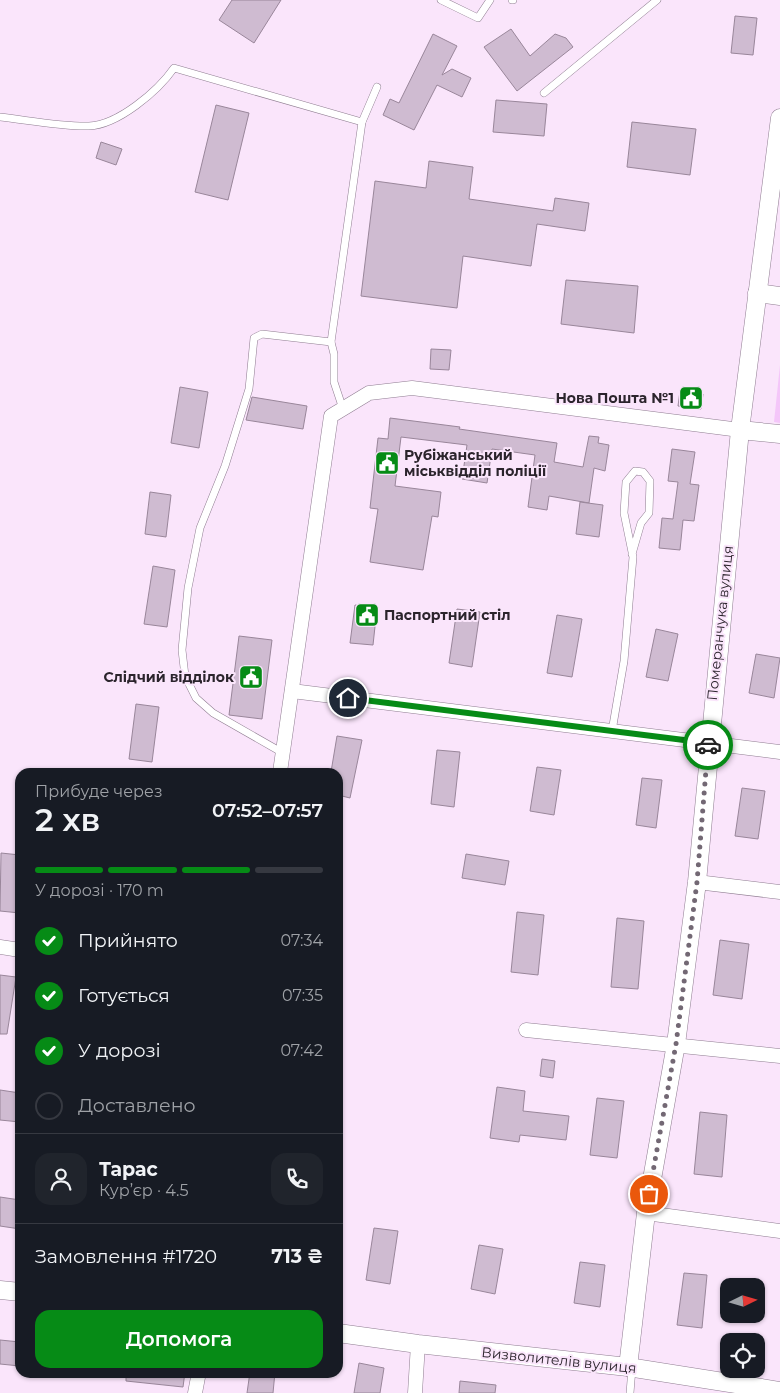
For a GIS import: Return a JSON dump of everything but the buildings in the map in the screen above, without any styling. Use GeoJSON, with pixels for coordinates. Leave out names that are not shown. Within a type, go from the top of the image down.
{"type":"FeatureCollection","features":[{"type":"Feature","properties":{"kind":"street","name":"Померанчука вулиця"},"geometry":{"type":"LineString","coordinates":[[630,1367],[646,1213],[676,1044],[697,882],[708,743],[740,430],[780,118]]}},
{"type":"Feature","properties":{"kind":"street"},"geometry":{"type":"LineString","coordinates":[[757,293],[780,296]]}},
{"type":"Feature","properties":{"kind":"street"},"geometry":{"type":"LineString","coordinates":[[281,768],[331,416],[369,393],[412,388],[780,434]]}},
{"type":"Feature","properties":{"kind":"street"},"geometry":{"type":"LineString","coordinates":[[292,691],[780,752]]}},
{"type":"Feature","properties":{"kind":"street"},"geometry":{"type":"LineString","coordinates":[[697,882],[780,892]]}},
{"type":"Feature","properties":{"kind":"street"},"geometry":{"type":"LineString","coordinates":[[0,948],[15,950]]}},
{"type":"Feature","properties":{"kind":"street"},"geometry":{"type":"LineString","coordinates":[[526,1030],[780,1056]]}},
{"type":"Feature","properties":{"kind":"street"},"geometry":{"type":"LineString","coordinates":[[646,1213],[780,1231]]}},
{"type":"Feature","properties":{"kind":"street"},"geometry":{"type":"LineString","coordinates":[[0,1290],[15,1292]]}},
{"type":"Feature","properties":{"kind":"street","name":"Визволителів вулиця"},"geometry":{"type":"LineString","coordinates":[[343,1334],[418,1344],[630,1367],[746,1390],[780,1391]]}},
{"type":"Feature","properties":{"kind":"street"},"geometry":{"type":"LineString","coordinates":[[415,1393],[418,1344]]}},
{"type":"Feature","properties":{"kind":"street"},"geometry":{"type":"LineString","coordinates":[[196,1393],[198,1378]]}},
{"type":"Feature","properties":{"kind":"lane"},"geometry":{"type":"LineString","coordinates":[[441,0],[478,18],[490,0]]}},
{"type":"Feature","properties":{"kind":"lane"},"geometry":{"type":"LineString","coordinates":[[544,93],[657,0]]}},
{"type":"Feature","properties":{"kind":"lane"},"geometry":{"type":"LineString","coordinates":[[0,117],[91,126],[120,115],[143,101],[163,84],[174,68],[362,122]]}},
{"type":"Feature","properties":{"kind":"lane"},"geometry":{"type":"LineString","coordinates":[[343,409],[334,382],[334,354],[330,342],[362,122],[377,86]]}},
{"type":"Feature","properties":{"kind":"lane"},"geometry":{"type":"LineString","coordinates":[[283,753],[212,713],[196,698],[185,676],[182,650],[188,588],[200,528],[225,466],[249,389],[254,338],[262,334],[330,342]]}},
{"type":"Feature","properties":{"kind":"lane"},"geometry":{"type":"LineString","coordinates":[[612,731],[624,662],[632,554],[641,523],[649,512],[650,481],[643,472],[635,470],[626,482],[624,513],[632,554]]}},
{"type":"Feature","properties":{"kind":"lane"},"geometry":{"type":"LineString","coordinates":[[630,1367],[630,1393]]}},
{"type":"Feature","properties":{"kind":"shaded area"},"geometry":{"type":"Polygon","coordinates":[[[780,365],[780,423],[774,422],[780,365]]]}},
{"type":"Feature","properties":{"kind":"way so far"},"geometry":{"type":"LineString","coordinates":[[649,1194],[676,1044],[697,882],[708,745]]}},
{"type":"Feature","properties":{"kind":"place","name":"Нова Пошта №1"},"geometry":{"type":"Point","coordinates":[691,398]}},
{"type":"Feature","properties":{"kind":"place","name":"Рубіжанський міськвідділ поліції"},"geometry":{"type":"Point","coordinates":[387,463]}},
{"type":"Feature","properties":{"kind":"place","name":"Паспортний стіл"},"geometry":{"type":"Point","coordinates":[367,615]}},
{"type":"Feature","properties":{"kind":"place","name":"Слідчий відділок"},"geometry":{"type":"Point","coordinates":[251,677]}},
{"type":"Feature","properties":{"kind":"route"},"geometry":{"type":"LineString","coordinates":[[348,698],[708,743],[708,745]]}}]}
